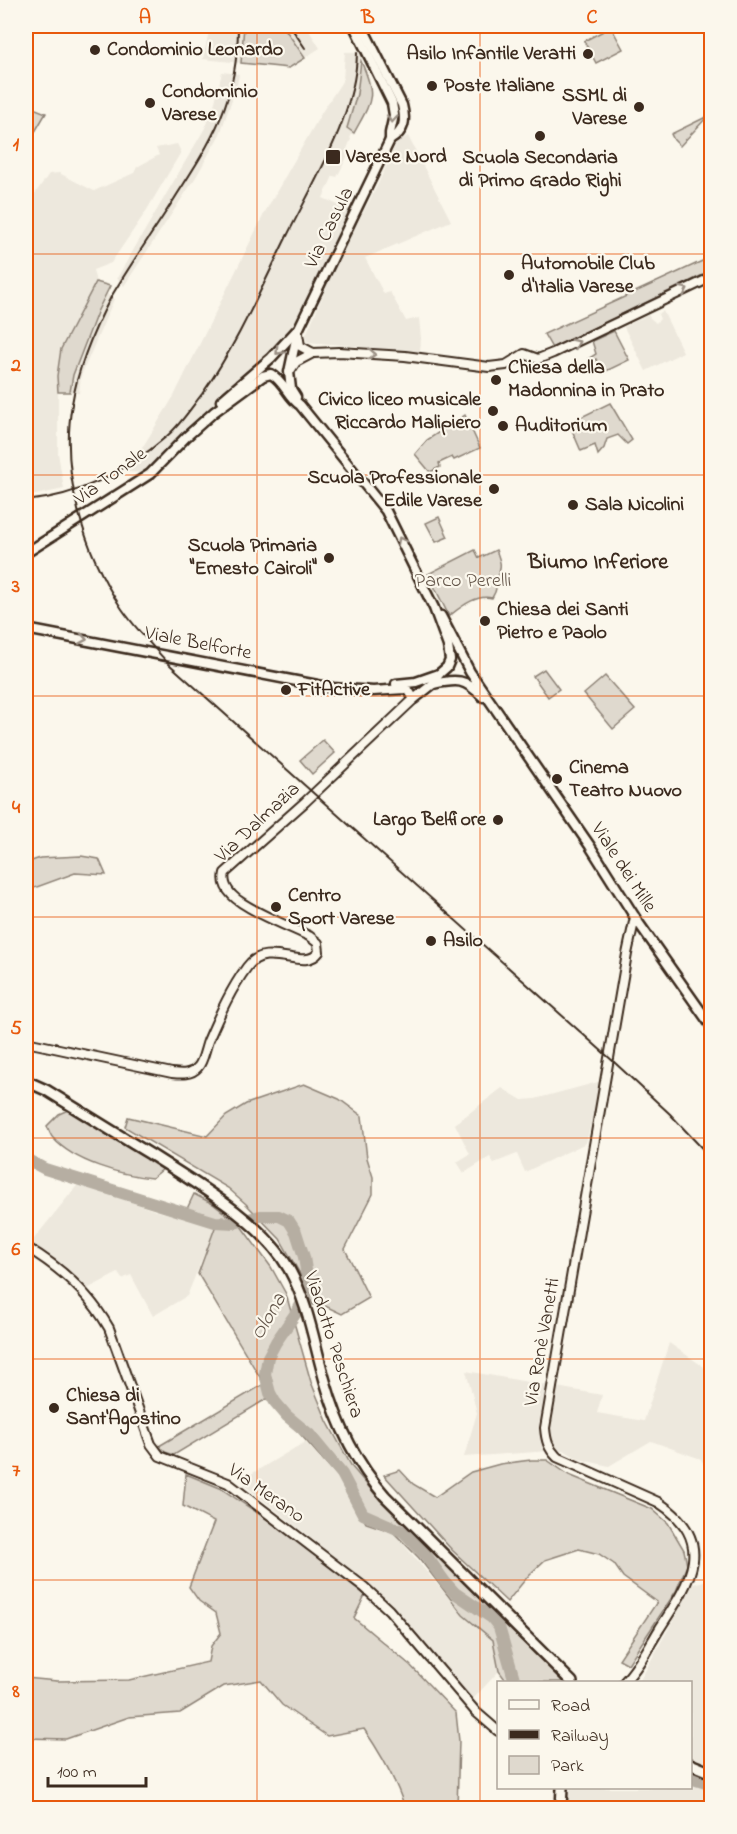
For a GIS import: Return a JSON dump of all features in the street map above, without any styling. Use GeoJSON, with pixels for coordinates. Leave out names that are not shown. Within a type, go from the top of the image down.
{"type":"FeatureCollection","features":[{"type":"Feature","properties":{"kind":"main road","name":"Via Casula"},"geometry":{"type":"LineString","coordinates":[[298,330],[390,140],[394,115],[389,98],[354,26]]}},
{"type":"Feature","properties":{"kind":"main road","name":"Via Casula"},"geometry":{"type":"LineString","coordinates":[[362,26],[402,105],[405,125],[400,133],[390,140]]}},
{"type":"Feature","properties":{"kind":"main road"},"geometry":{"type":"LineString","coordinates":[[298,330],[289,372],[291,389],[300,405]]}},
{"type":"Feature","properties":{"kind":"main road","name":"Via Tonale"},"geometry":{"type":"LineString","coordinates":[[26,553],[150,474],[211,409],[260,373],[298,330]]}},
{"type":"Feature","properties":{"kind":"main road"},"geometry":{"type":"LineString","coordinates":[[260,373],[271,374],[279,380],[288,394],[300,405],[386,511],[434,609],[448,646],[450,656],[447,667],[433,684],[414,699],[406,690],[395,687]]}},
{"type":"Feature","properties":{"kind":"main road","name":"Viale dei Mille"},"geometry":{"type":"LineString","coordinates":[[434,609],[442,618],[470,672],[472,683],[493,706],[711,1027]]}},
{"type":"Feature","properties":{"kind":"main road","name":"Viale Belforte"},"geometry":{"type":"LineString","coordinates":[[26,629],[333,688],[364,690],[395,687],[439,674]]}},
{"type":"Feature","properties":{"kind":"main road"},"geometry":{"type":"LineString","coordinates":[[433,684],[455,680],[472,683]]}},
{"type":"Feature","properties":{"kind":"main road","name":"Viadotto Peschiera"},"geometry":{"type":"LineString","coordinates":[[26,1081],[46,1090],[194,1182],[260,1230],[288,1268],[306,1307],[336,1418],[362,1467],[385,1496],[570,1681]]}},
{"type":"Feature","properties":{"kind":"main road"},"geometry":{"type":"LineString","coordinates":[[692,1765],[711,1773]]}},
{"type":"Feature","properties":{"kind":"main road"},"geometry":{"type":"LineString","coordinates":[[561,1809],[562,1789]]}},
{"type":"Feature","properties":{"kind":"street"},"geometry":{"type":"LineString","coordinates":[[298,330],[300,346],[314,353],[405,356],[489,367],[506,365],[524,354],[538,359],[555,353],[711,277]]}},
{"type":"Feature","properties":{"kind":"street"},"geometry":{"type":"LineString","coordinates":[[289,372],[296,362],[314,353]]}},
{"type":"Feature","properties":{"kind":"street","name":"Via Dalmazia"},"geometry":{"type":"LineString","coordinates":[[26,1042],[172,1073],[188,1074],[199,1067],[222,1009],[250,963],[267,955],[301,959],[311,958],[319,952],[318,944],[309,936],[238,900],[227,889],[223,879],[225,873],[305,802],[414,699]]}},
{"type":"Feature","properties":{"kind":"street","name":"Via Renè Vanetti"},"geometry":{"type":"LineString","coordinates":[[627,1681],[683,1593],[691,1574],[694,1558],[692,1540],[673,1511],[658,1502],[557,1457],[549,1447],[546,1428],[625,964],[635,918]]}},
{"type":"Feature","properties":{"kind":"street","name":"Via Merano"},"geometry":{"type":"LineString","coordinates":[[26,1247],[68,1278],[85,1293],[100,1312],[109,1328],[151,1444],[156,1452],[160,1456],[228,1483],[364,1587],[389,1610],[476,1712],[497,1730]]}},
{"type":"Feature","properties":{"kind":"shaded area"},"geometry":{"type":"Polygon","coordinates":[[[210,26],[306,26],[320,48],[289,68],[203,59],[210,26]]]}},
{"type":"Feature","properties":{"kind":"shaded area"},"geometry":{"type":"Polygon","coordinates":[[[345,52],[361,52],[363,59],[361,60],[370,80],[372,96],[354,135],[352,134],[350,138],[347,149],[350,151],[337,177],[333,176],[323,198],[349,210],[294,324],[261,362],[211,406],[144,473],[128,472],[120,466],[139,453],[174,396],[265,212],[322,112],[343,80],[345,52]]]}},
{"type":"Feature","properties":{"kind":"shaded area"},"geometry":{"type":"Polygon","coordinates":[[[222,72],[239,74],[220,134],[196,177],[124,286],[117,278],[205,128],[215,102],[222,72]]]}},
{"type":"Feature","properties":{"kind":"shaded area"},"geometry":{"type":"Polygon","coordinates":[[[408,136],[451,221],[365,258],[384,294],[390,292],[406,321],[419,318],[420,352],[307,342],[305,337],[338,260],[397,142],[408,136]]]}},
{"type":"Feature","properties":{"kind":"shaded area"},"geometry":{"type":"Polygon","coordinates":[[[177,144],[181,152],[145,213],[111,263],[93,270],[96,282],[61,349],[58,376],[58,453],[64,489],[26,497],[26,206],[49,174],[59,173],[94,191],[134,173],[137,167],[159,155],[156,148],[177,144]]]}},
{"type":"Feature","properties":{"kind":"shaded area"},"geometry":{"type":"Polygon","coordinates":[[[107,294],[114,299],[81,376],[79,393],[70,392],[73,376],[98,310],[107,294]]]}},
{"type":"Feature","properties":{"kind":"shaded area"},"geometry":{"type":"Polygon","coordinates":[[[663,311],[683,352],[646,371],[624,327],[648,315],[656,323],[660,319],[658,314],[663,311]]]}},
{"type":"Feature","properties":{"kind":"shaded area"},"geometry":{"type":"Polygon","coordinates":[[[602,1081],[586,1143],[525,1172],[517,1154],[494,1163],[490,1157],[464,1173],[457,1162],[470,1154],[455,1124],[502,1088],[522,1100],[535,1099],[602,1081]]]}},
{"type":"Feature","properties":{"kind":"shaded area"},"geometry":{"type":"Polygon","coordinates":[[[79,1183],[156,1211],[216,1225],[187,1296],[153,1316],[131,1275],[122,1279],[118,1273],[87,1289],[55,1261],[29,1245],[79,1183]]]}},
{"type":"Feature","properties":{"kind":"shaded area"},"geometry":{"type":"Polygon","coordinates":[[[669,1343],[707,1369],[711,1367],[711,1480],[701,1459],[651,1441],[609,1466],[578,1459],[564,1450],[464,1457],[477,1413],[466,1371],[602,1395],[597,1413],[644,1421],[669,1343]]]}},
{"type":"Feature","properties":{"kind":"shaded area"},"geometry":{"type":"Polygon","coordinates":[[[305,1442],[341,1480],[366,1523],[393,1532],[463,1615],[493,1640],[499,1671],[473,1699],[380,1593],[244,1485],[246,1477],[305,1442]]]}},
{"type":"Feature","properties":{"kind":"shaded area"},"geometry":{"type":"Polygon","coordinates":[[[712,1579],[711,1765],[692,1756],[692,1681],[640,1681],[693,1584],[712,1579]]]}},
{"type":"Feature","properties":{"kind":"shaded area"},"geometry":{"type":"Polygon","coordinates":[[[692,1782],[711,1788],[711,1808],[567,1808],[570,1789],[692,1789],[692,1782]]]}},
{"type":"Feature","properties":{"kind":"green space"},"geometry":{"type":"Polygon","coordinates":[[[244,26],[283,26],[305,58],[289,68],[241,63],[244,26]]]}},
{"type":"Feature","properties":{"kind":"green space"},"geometry":{"type":"Polygon","coordinates":[[[611,27],[623,49],[596,63],[584,41],[611,27]]]}},
{"type":"Feature","properties":{"kind":"green space"},"geometry":{"type":"Polygon","coordinates":[[[361,61],[371,91],[365,113],[354,133],[347,128],[357,94],[361,61]]]}},
{"type":"Feature","properties":{"kind":"green space"},"geometry":{"type":"Polygon","coordinates":[[[26,105],[46,113],[26,147],[26,127],[29,120],[26,117],[26,105]]]}},
{"type":"Feature","properties":{"kind":"green space"},"geometry":{"type":"Polygon","coordinates":[[[708,116],[680,146],[674,140],[671,134],[708,116]]]}},
{"type":"Feature","properties":{"kind":"green space"},"geometry":{"type":"Polygon","coordinates":[[[711,257],[711,271],[552,348],[544,334],[711,257]]]}},
{"type":"Feature","properties":{"kind":"green space"},"geometry":{"type":"Polygon","coordinates":[[[96,282],[110,286],[98,310],[73,375],[70,392],[58,392],[57,376],[61,349],[96,282]]]}},
{"type":"Feature","properties":{"kind":"green space"},"geometry":{"type":"Polygon","coordinates":[[[614,331],[629,360],[602,373],[596,359],[590,362],[588,359],[596,354],[592,341],[614,331]]]}},
{"type":"Feature","properties":{"kind":"green space"},"geometry":{"type":"Polygon","coordinates":[[[610,403],[632,440],[627,444],[618,435],[607,439],[598,455],[595,445],[581,451],[569,423],[610,403]]]}},
{"type":"Feature","properties":{"kind":"green space"},"geometry":{"type":"Polygon","coordinates":[[[465,415],[480,448],[454,460],[452,457],[439,463],[440,467],[430,472],[415,454],[427,440],[465,415]]]}},
{"type":"Feature","properties":{"kind":"green space"},"geometry":{"type":"Polygon","coordinates":[[[439,517],[448,537],[436,542],[426,523],[439,517]]]}},
{"type":"Feature","properties":{"kind":"green space","name":"Parco Perelli"},"geometry":{"type":"Polygon","coordinates":[[[475,550],[479,558],[496,550],[500,565],[495,593],[492,598],[480,598],[464,605],[449,616],[428,574],[475,550]]]}},
{"type":"Feature","properties":{"kind":"green space"},"geometry":{"type":"Polygon","coordinates":[[[544,669],[559,689],[548,697],[533,676],[544,669]]]}},
{"type":"Feature","properties":{"kind":"green space"},"geometry":{"type":"Polygon","coordinates":[[[605,676],[635,710],[613,729],[584,694],[605,676]]]}},
{"type":"Feature","properties":{"kind":"green space"},"geometry":{"type":"Polygon","coordinates":[[[323,740],[335,753],[312,774],[300,760],[323,740]]]}},
{"type":"Feature","properties":{"kind":"green space"},"geometry":{"type":"Polygon","coordinates":[[[81,856],[99,859],[106,875],[75,873],[26,891],[26,863],[40,858],[81,856]]]}},
{"type":"Feature","properties":{"kind":"green space"},"geometry":{"type":"Polygon","coordinates":[[[304,1084],[339,1099],[362,1116],[367,1158],[373,1177],[373,1194],[345,1249],[369,1298],[342,1314],[321,1304],[313,1305],[299,1272],[280,1239],[228,1188],[125,1127],[128,1117],[207,1136],[226,1116],[246,1104],[304,1084]]]}},
{"type":"Feature","properties":{"kind":"green space"},"geometry":{"type":"Polygon","coordinates":[[[70,1109],[163,1169],[152,1178],[140,1176],[99,1166],[73,1154],[53,1138],[47,1126],[59,1114],[70,1109]]]}},
{"type":"Feature","properties":{"kind":"green space"},"geometry":{"type":"Polygon","coordinates":[[[194,1194],[213,1204],[241,1226],[271,1267],[286,1294],[311,1382],[327,1421],[352,1467],[380,1500],[562,1681],[506,1681],[499,1671],[493,1640],[463,1615],[419,1558],[393,1532],[366,1523],[341,1480],[268,1398],[174,1455],[165,1452],[159,1446],[264,1384],[198,1274],[216,1225],[185,1213],[194,1194]]]}},
{"type":"Feature","properties":{"kind":"green space"},"geometry":{"type":"Polygon","coordinates":[[[547,1460],[569,1475],[652,1509],[668,1523],[684,1550],[687,1565],[676,1591],[628,1664],[619,1659],[657,1602],[623,1577],[614,1564],[599,1554],[579,1549],[545,1560],[529,1575],[507,1602],[452,1550],[384,1475],[400,1470],[413,1484],[435,1497],[471,1472],[500,1464],[547,1460]]]}},
{"type":"Feature","properties":{"kind":"green space"},"geometry":{"type":"Polygon","coordinates":[[[186,1474],[220,1488],[280,1528],[365,1595],[354,1618],[410,1665],[456,1713],[459,1741],[457,1808],[405,1808],[388,1767],[364,1729],[327,1736],[282,1705],[261,1680],[224,1686],[180,1713],[129,1717],[66,1739],[26,1738],[26,1678],[57,1681],[129,1680],[208,1662],[211,1646],[221,1633],[216,1613],[199,1601],[189,1587],[214,1522],[183,1506],[186,1474]]]}},
{"type":"Feature","properties":{"kind":"waterway","name":"Olona"},"geometry":{"type":"LineString","coordinates":[[26,1159],[45,1169],[215,1222],[234,1223],[260,1216],[279,1216],[289,1221],[296,1232],[304,1257],[308,1283],[307,1293],[268,1357],[265,1374],[270,1393],[287,1416],[310,1435],[342,1474],[363,1514],[404,1532],[425,1554],[455,1593],[492,1618],[499,1627],[515,1681]]}},
{"type":"Feature","properties":{"kind":"waterway","name":"Olona"},"geometry":{"type":"LineString","coordinates":[[692,1779],[712,1785]]}},
{"type":"Feature","properties":{"kind":"railway"},"geometry":{"type":"LineString","coordinates":[[238,26],[233,77],[227,99],[210,140],[111,297],[92,336],[78,376],[69,430],[69,457],[78,511],[96,563],[122,609],[169,664],[614,1062],[670,1114],[712,1159]]}},
{"type":"Feature","properties":{"kind":"railway"},"geometry":{"type":"LineString","coordinates":[[290,26],[305,48]]}},
{"type":"Feature","properties":{"kind":"railway"},"geometry":{"type":"LineString","coordinates":[[26,501],[65,494],[119,471],[167,436],[202,394],[226,357],[247,318],[331,148],[349,100],[355,76],[357,53]]}},
{"type":"Feature","properties":{"kind":"place","name":"Condominio Leonardo"},"geometry":{"type":"Point","coordinates":[95,50]}},
{"type":"Feature","properties":{"kind":"place","name":"Asilo Infantile Veratti"},"geometry":{"type":"Point","coordinates":[588,54]}},
{"type":"Feature","properties":{"kind":"place","name":"Poste Italiane"},"geometry":{"type":"Point","coordinates":[432,86]}},
{"type":"Feature","properties":{"kind":"place","name":"Condominio Varese"},"geometry":{"type":"Point","coordinates":[150,103]}},
{"type":"Feature","properties":{"kind":"place","name":"SSML di Varese"},"geometry":{"type":"Point","coordinates":[639,107]}},
{"type":"Feature","properties":{"kind":"place","name":"Scuola Secondaria di Primo Grado Righi"},"geometry":{"type":"Point","coordinates":[540,136]}},
{"type":"Feature","properties":{"kind":"place","name":"Varese Nord"},"geometry":{"type":"Point","coordinates":[333,157]}},
{"type":"Feature","properties":{"kind":"place","name":"Automobile Club d'Italia Varese"},"geometry":{"type":"Point","coordinates":[509,275]}},
{"type":"Feature","properties":{"kind":"place","name":"Chiesa della Madonnina in Prato"},"geometry":{"type":"Point","coordinates":[496,380]}},
{"type":"Feature","properties":{"kind":"place","name":"Civico liceo musicale Riccardo Malipiero"},"geometry":{"type":"Point","coordinates":[493,411]}},
{"type":"Feature","properties":{"kind":"place","name":"Auditorium"},"geometry":{"type":"Point","coordinates":[503,426]}},
{"type":"Feature","properties":{"kind":"place","name":"Scuola Professionale Edile Varese"},"geometry":{"type":"Point","coordinates":[494,489]}},
{"type":"Feature","properties":{"kind":"place","name":"Sala Nicolini"},"geometry":{"type":"Point","coordinates":[573,505]}},
{"type":"Feature","properties":{"kind":"place","name":"Scuola Primaria \"Ernesto Cairoli\""},"geometry":{"type":"Point","coordinates":[329,558]}},
{"type":"Feature","properties":{"kind":"place","name":"Chiesa dei Santi Pietro e Paolo"},"geometry":{"type":"Point","coordinates":[485,621]}},
{"type":"Feature","properties":{"kind":"place","name":"FitActive"},"geometry":{"type":"Point","coordinates":[286,690]}},
{"type":"Feature","properties":{"kind":"place","name":"Cinema Teatro Nuovo"},"geometry":{"type":"Point","coordinates":[557,779]}},
{"type":"Feature","properties":{"kind":"place","name":"Largo Belfiore"},"geometry":{"type":"Point","coordinates":[498,820]}},
{"type":"Feature","properties":{"kind":"place","name":"Centro Sport Varese"},"geometry":{"type":"Point","coordinates":[276,907]}},
{"type":"Feature","properties":{"kind":"place","name":"Asilo"},"geometry":{"type":"Point","coordinates":[431,941]}},
{"type":"Feature","properties":{"kind":"place","name":"Chiesa di Sant'Agostino"},"geometry":{"type":"Point","coordinates":[54,1408]}},
{"type":"Feature","properties":{"kind":"district","name":"Biumo Inferiore"},"geometry":{"type":"Point","coordinates":[598,563]}}]}
